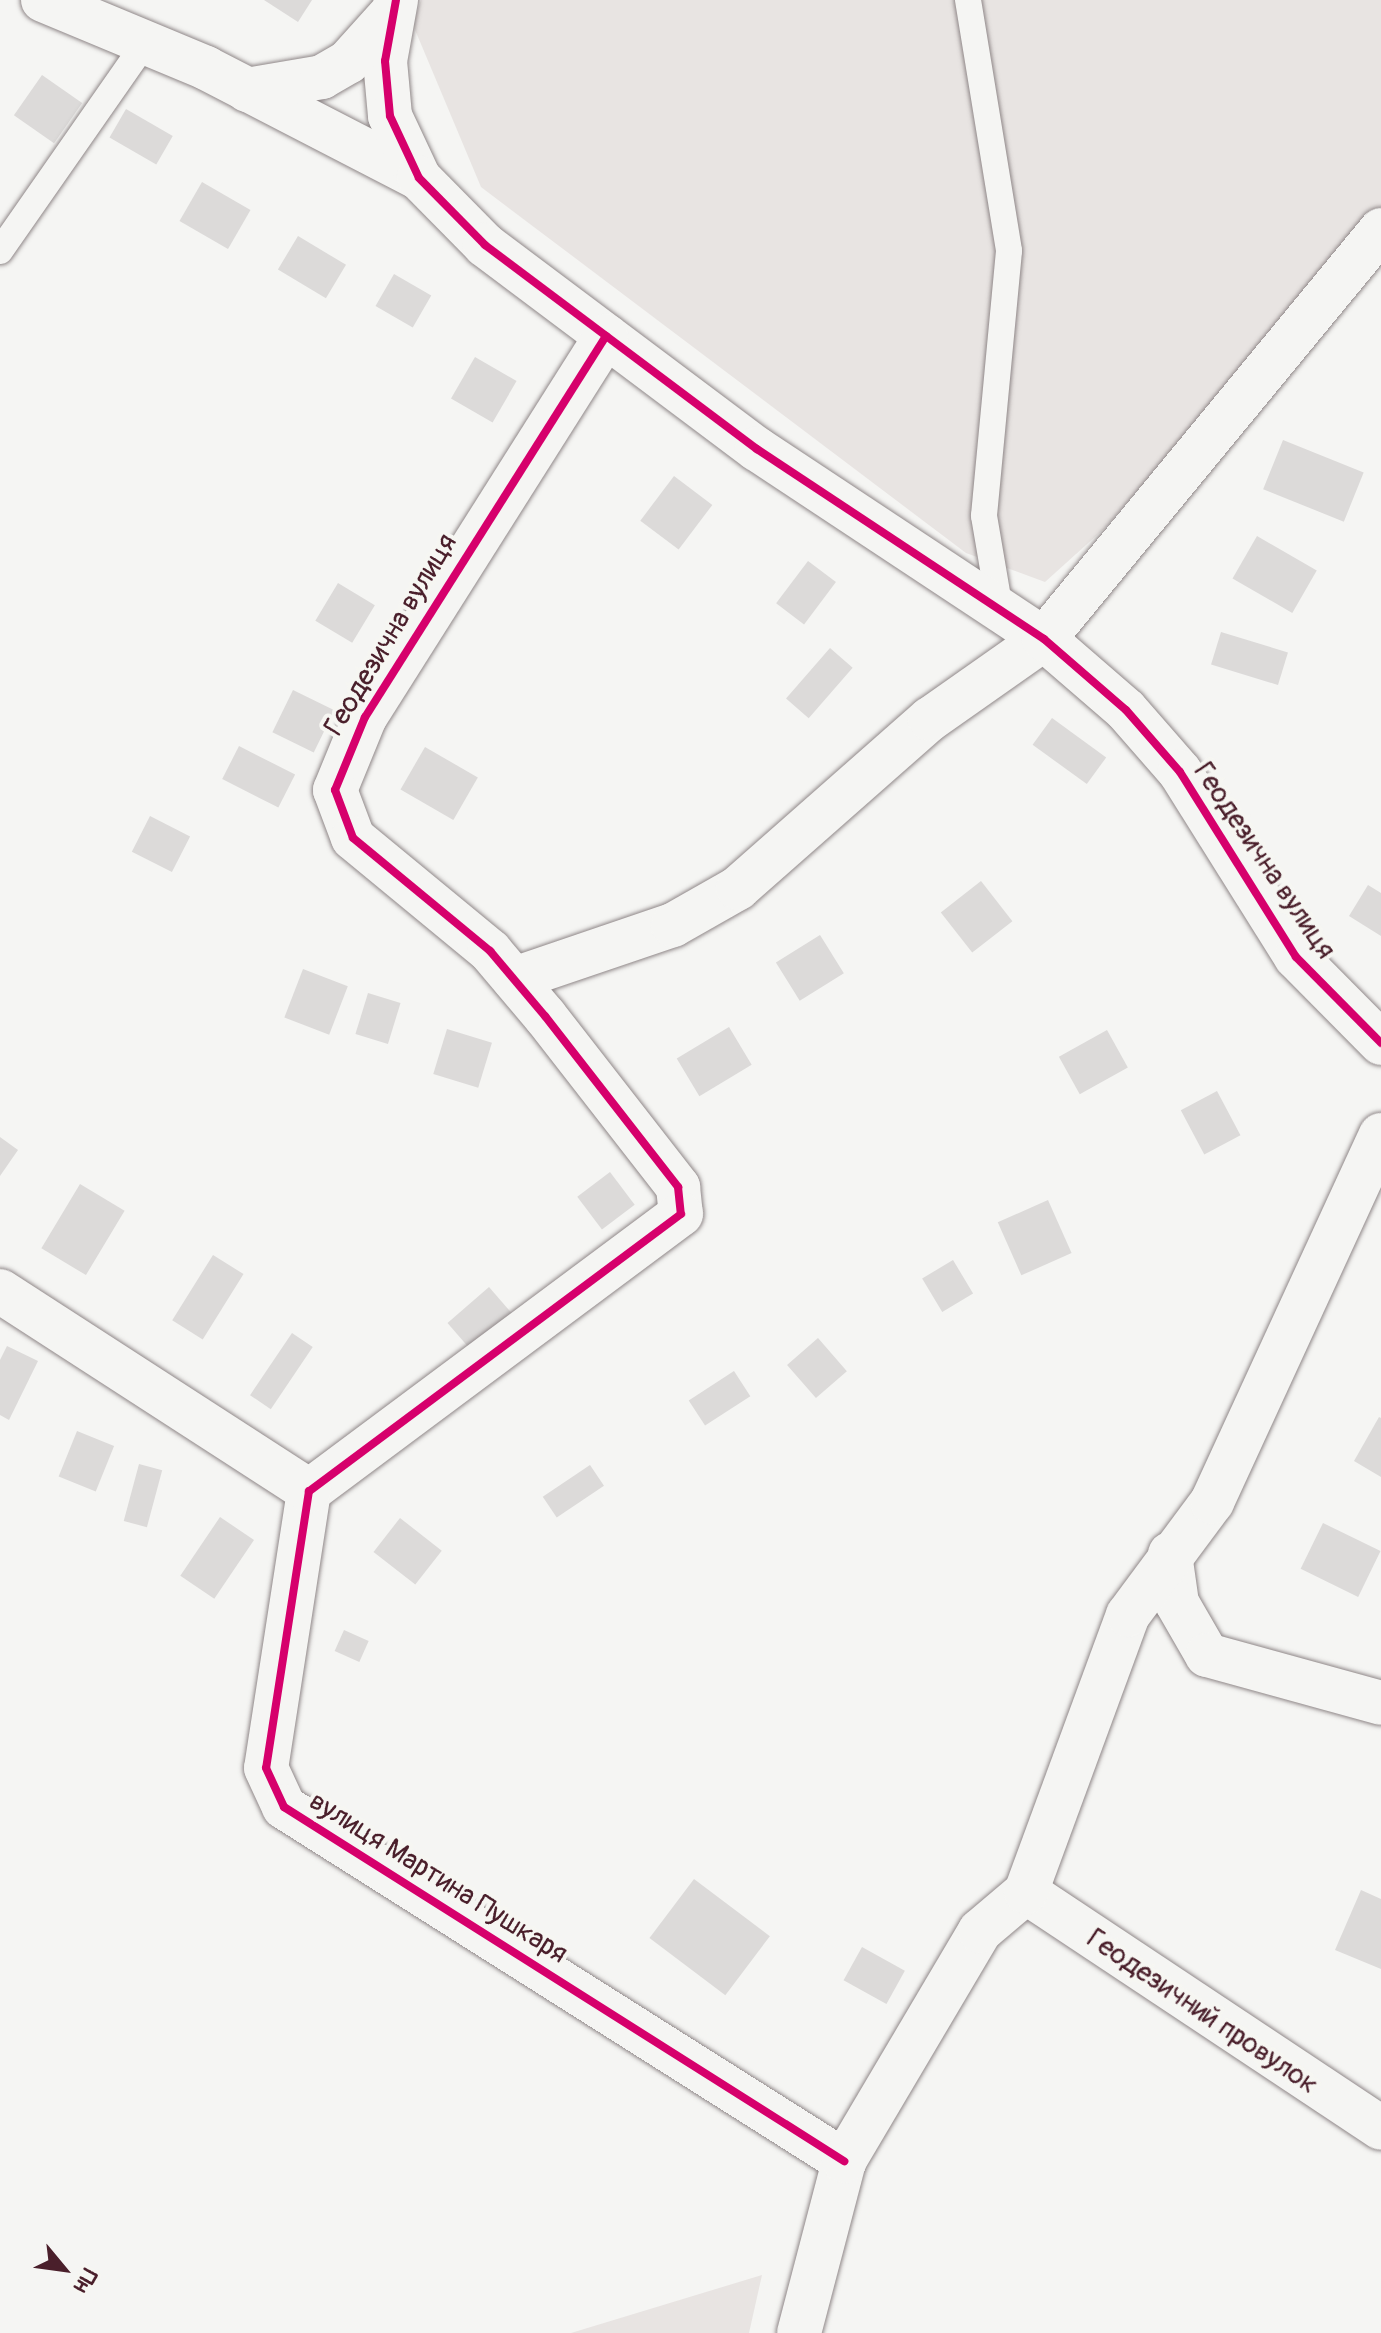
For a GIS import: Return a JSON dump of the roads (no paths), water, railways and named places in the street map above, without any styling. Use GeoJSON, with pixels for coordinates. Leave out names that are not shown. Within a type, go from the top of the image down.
{"type":"FeatureCollection","features":[{"type":"Feature","properties":{"kind":"street","name":"Геодезична вулиця"},"geometry":{"type":"LineString","coordinates":[[43,0],[247,90],[419,178],[485,245],[757,449],[1044,639],[1126,710],[1180,772],[1296,957],[1381,1043]]}},
{"type":"Feature","properties":{"kind":"street","name":"Геодезична вулиця"},"geometry":{"type":"LineString","coordinates":[[394,6],[385,61],[390,116],[419,178]]}},
{"type":"Feature","properties":{"kind":"street"},"geometry":{"type":"LineString","coordinates":[[247,90],[322,77],[348,62],[394,6]]}},
{"type":"Feature","properties":{"kind":"street"},"geometry":{"type":"LineString","coordinates":[[514,979],[673,925],[738,888],[930,719],[1044,639],[1381,230]]}},
{"type":"Feature","properties":{"kind":"street","name":"Геодезична вулиця"},"geometry":{"type":"LineString","coordinates":[[309,1491],[661,1235],[681,1214],[678,1187],[514,979],[353,838],[335,790],[342,762],[380,691],[606,336]]}},
{"type":"Feature","properties":{"kind":"street"},"geometry":{"type":"LineString","coordinates":[[799,2333],[844,2161],[980,1931],[1026,1892],[1128,1615],[1170,1554],[1212,1502],[1381,1135]]}},
{"type":"Feature","properties":{"kind":"street"},"geometry":{"type":"LineString","coordinates":[[0,1291],[309,1491]]}},
{"type":"Feature","properties":{"kind":"street","name":"вулиця Мартина Пушкаря"},"geometry":{"type":"LineString","coordinates":[[309,1491],[266,1768],[284,1807],[844,2161]]}},
{"type":"Feature","properties":{"kind":"street"},"geometry":{"type":"LineString","coordinates":[[1170,1554],[1177,1603],[1207,1655],[1381,1703]]}},
{"type":"Feature","properties":{"kind":"street","name":"Геодезичний провулок"},"geometry":{"type":"LineString","coordinates":[[1026,1892],[1381,2128]]}},
{"type":"Feature","properties":{"kind":"lane"},"geometry":{"type":"LineString","coordinates":[[968,0],[1009,251],[984,516],[1000,610]]}},
{"type":"Feature","properties":{"kind":"lane"},"geometry":{"type":"LineString","coordinates":[[0,251],[145,43]]}}]}
